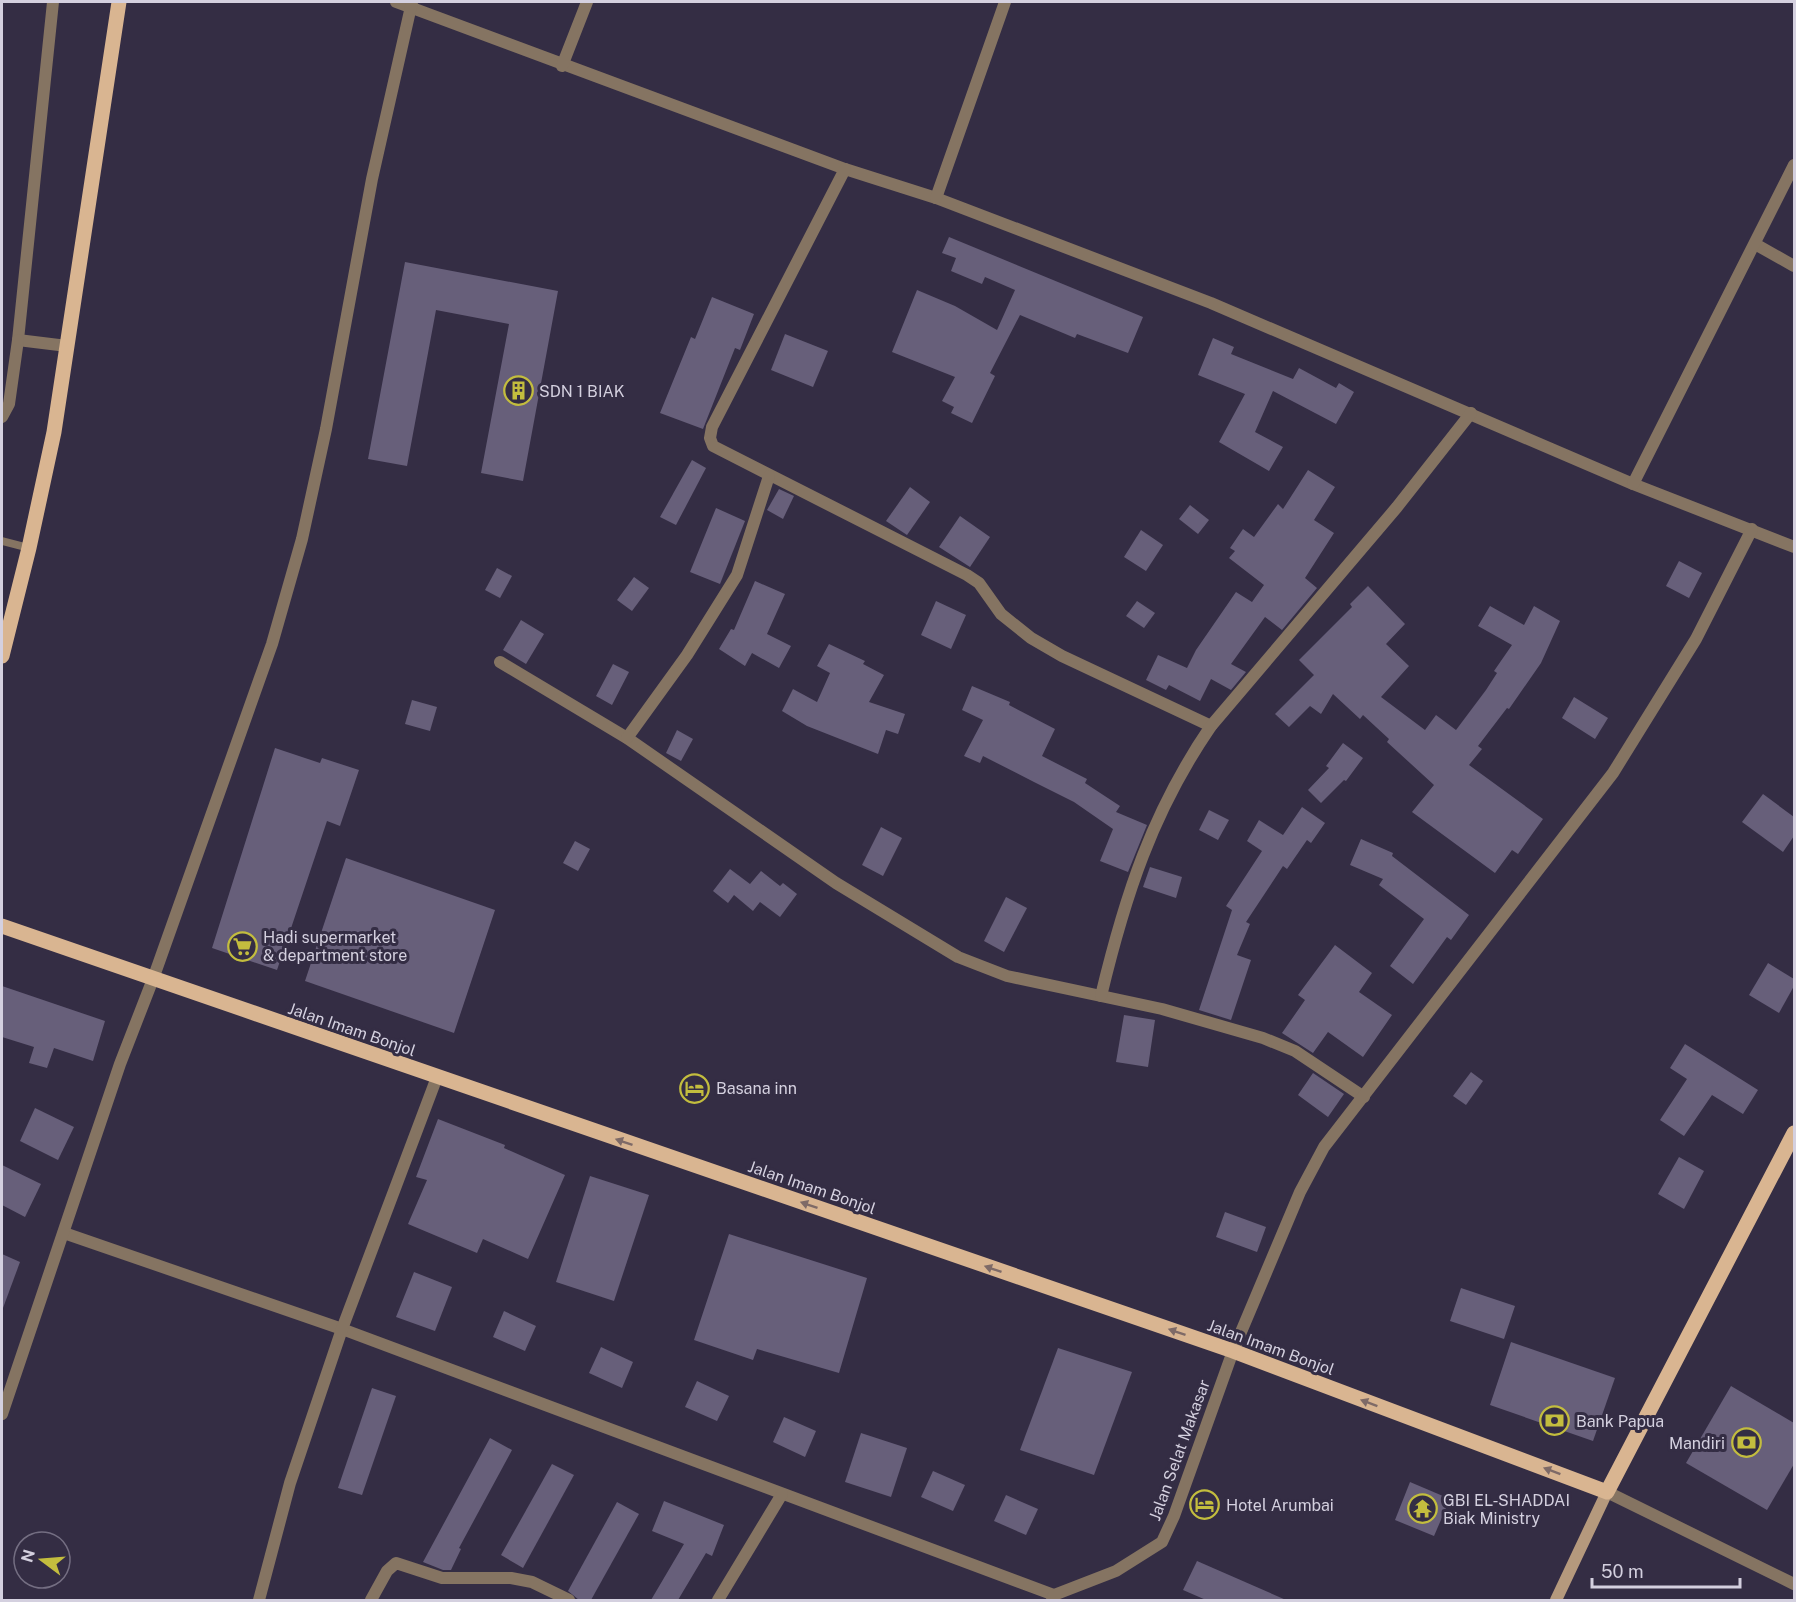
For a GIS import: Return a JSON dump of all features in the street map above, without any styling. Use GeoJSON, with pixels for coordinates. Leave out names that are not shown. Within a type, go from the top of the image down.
{"type":"FeatureCollection","features":[{"type":"Feature","properties":{"kind":"main road"},"geometry":{"type":"LineString","coordinates":[[2,656],[29,548],[54,432],[118,2]]}},
{"type":"Feature","properties":{"kind":"main road","name":"Jalan Imam Bonjol"},"geometry":{"type":"LineString","coordinates":[[2,926],[1233,1351],[1606,1492]]}},
{"type":"Feature","properties":{"kind":"main road"},"geometry":{"type":"LineString","coordinates":[[1556,1600],[1606,1492],[1794,1133]]}},
{"type":"Feature","properties":{"kind":"street"},"geometry":{"type":"LineString","coordinates":[[2,417],[9,404],[18,340],[53,2]]}},
{"type":"Feature","properties":{"kind":"street"},"geometry":{"type":"LineString","coordinates":[[396,2],[411,4],[562,66],[845,169],[936,198],[1210,303],[1633,484],[1794,547]]}},
{"type":"Feature","properties":{"kind":"street"},"geometry":{"type":"LineString","coordinates":[[562,66],[587,2]]}},
{"type":"Feature","properties":{"kind":"street"},"geometry":{"type":"LineString","coordinates":[[936,198],[1005,2]]}},
{"type":"Feature","properties":{"kind":"street"},"geometry":{"type":"LineString","coordinates":[[2,1414],[120,1064],[153,979],[272,644],[302,539],[326,429],[372,179],[411,4]]}},
{"type":"Feature","properties":{"kind":"street"},"geometry":{"type":"LineString","coordinates":[[1633,484],[1794,165]]}},
{"type":"Feature","properties":{"kind":"street"},"geometry":{"type":"LineString","coordinates":[[845,169],[712,427],[710,438],[713,447],[967,575],[979,584],[1008,621],[1062,656],[1211,726]]}},
{"type":"Feature","properties":{"kind":"street"},"geometry":{"type":"LineString","coordinates":[[1755,244],[1794,266]]}},
{"type":"Feature","properties":{"kind":"street"},"geometry":{"type":"LineString","coordinates":[[18,340],[67,346]]}},
{"type":"Feature","properties":{"kind":"street"},"geometry":{"type":"LineString","coordinates":[[1101,996],[1130,883],[1166,800],[1186,763],[1211,726],[1397,507],[1471,413]]}},
{"type":"Feature","properties":{"kind":"street"},"geometry":{"type":"LineString","coordinates":[[627,738],[700,636],[736,575],[769,476]]}},
{"type":"Feature","properties":{"kind":"street","name":"Jalan Selat Makasar"},"geometry":{"type":"LineString","coordinates":[[1053,1598],[1116,1572],[1162,1542],[1178,1505],[1233,1351],[1300,1192],[1324,1148],[1613,773],[1696,639],[1752,529]]}},
{"type":"Feature","properties":{"kind":"street"},"geometry":{"type":"LineString","coordinates":[[500,662],[627,738],[836,883],[958,957],[1007,976],[1162,1010],[1263,1038],[1295,1051],[1364,1097]]}},
{"type":"Feature","properties":{"kind":"street"},"geometry":{"type":"LineString","coordinates":[[259,1600],[290,1483],[342,1329],[437,1077]]}},
{"type":"Feature","properties":{"kind":"street"},"geometry":{"type":"LineString","coordinates":[[64,1233],[342,1329],[1053,1598]]}},
{"type":"Feature","properties":{"kind":"street"},"geometry":{"type":"LineString","coordinates":[[1606,1492],[1794,1584]]}},
{"type":"Feature","properties":{"kind":"street"},"geometry":{"type":"LineString","coordinates":[[718,1600],[782,1494]]}},
{"type":"Feature","properties":{"kind":"street"},"geometry":{"type":"LineString","coordinates":[[371,1600],[387,1571],[396,1563],[442,1578],[512,1578],[532,1582],[569,1600]]}},
{"type":"Feature","properties":{"kind":"lane"},"geometry":{"type":"LineString","coordinates":[[2,541],[29,548]]}},
{"type":"Feature","properties":{"kind":"building"},"geometry":{"type":"Polygon","coordinates":[[[949,237],[1143,317],[1128,353],[1077,334],[1075,338],[1020,315],[990,373],[995,376],[972,423],[951,413],[954,407],[942,401],[955,377],[892,352],[917,290],[955,306],[997,330],[1015,290],[985,277],[982,284],[951,271],[956,258],[942,253],[949,237]]]}},
{"type":"Feature","properties":{"kind":"building","name":"SDN 1 BIAK"},"geometry":{"type":"Polygon","coordinates":[[[405,262],[558,291],[523,481],[481,473],[509,324],[436,310],[407,466],[368,459],[405,262]]]}},
{"type":"Feature","properties":{"kind":"building"},"geometry":{"type":"Polygon","coordinates":[[[712,297],[754,314],[740,350],[735,348],[703,429],[660,413],[691,337],[695,339],[712,297]]]}},
{"type":"Feature","properties":{"kind":"building"},"geometry":{"type":"Polygon","coordinates":[[[785,334],[828,351],[813,387],[771,370],[785,334]]]}},
{"type":"Feature","properties":{"kind":"building"},"geometry":{"type":"Polygon","coordinates":[[[1213,338],[1234,347],[1231,354],[1293,379],[1299,368],[1336,388],[1339,383],[1354,392],[1336,424],[1273,391],[1255,432],[1283,447],[1269,471],[1219,442],[1245,394],[1198,375],[1213,338]]]}},
{"type":"Feature","properties":{"kind":"building"},"geometry":{"type":"Polygon","coordinates":[[[692,460],[706,468],[676,525],[660,517],[692,460]]]}},
{"type":"Feature","properties":{"kind":"building"},"geometry":{"type":"Polygon","coordinates":[[[1308,470],[1335,487],[1314,520],[1334,533],[1305,578],[1317,588],[1282,630],[1265,617],[1231,664],[1246,672],[1231,690],[1211,679],[1200,701],[1169,685],[1166,690],[1146,680],[1158,655],[1187,668],[1196,650],[1236,592],[1252,602],[1264,585],[1229,558],[1235,551],[1230,548],[1243,529],[1254,537],[1278,504],[1283,509],[1308,470]]]}},
{"type":"Feature","properties":{"kind":"building"},"geometry":{"type":"Polygon","coordinates":[[[910,487],[930,502],[907,535],[886,521],[910,487]]]}},
{"type":"Feature","properties":{"kind":"building"},"geometry":{"type":"Polygon","coordinates":[[[779,489],[794,496],[783,519],[767,510],[779,489]]]}},
{"type":"Feature","properties":{"kind":"building"},"geometry":{"type":"Polygon","coordinates":[[[1190,505],[1209,520],[1198,534],[1179,519],[1190,505]]]}},
{"type":"Feature","properties":{"kind":"building"},"geometry":{"type":"Polygon","coordinates":[[[716,508],[745,521],[720,584],[690,572],[716,508]]]}},
{"type":"Feature","properties":{"kind":"building"},"geometry":{"type":"Polygon","coordinates":[[[960,516],[990,537],[970,567],[939,547],[960,516]]]}},
{"type":"Feature","properties":{"kind":"building"},"geometry":{"type":"Polygon","coordinates":[[[1141,530],[1163,545],[1146,571],[1124,557],[1141,530]]]}},
{"type":"Feature","properties":{"kind":"building"},"geometry":{"type":"Polygon","coordinates":[[[1679,561],[1702,573],[1689,598],[1666,586],[1679,561]]]}},
{"type":"Feature","properties":{"kind":"building"},"geometry":{"type":"Polygon","coordinates":[[[497,568],[512,576],[500,598],[485,590],[497,568]]]}},
{"type":"Feature","properties":{"kind":"building"},"geometry":{"type":"Polygon","coordinates":[[[634,577],[649,588],[632,611],[617,600],[634,577]]]}},
{"type":"Feature","properties":{"kind":"building"},"geometry":{"type":"Polygon","coordinates":[[[755,581],[785,594],[767,634],[791,646],[779,668],[752,653],[745,666],[719,649],[731,629],[734,630],[755,581]]]}},
{"type":"Feature","properties":{"kind":"building"},"geometry":{"type":"Polygon","coordinates":[[[1368,586],[1405,624],[1386,644],[1409,666],[1381,697],[1425,730],[1436,715],[1456,730],[1486,690],[1497,673],[1494,671],[1512,645],[1478,626],[1490,606],[1524,625],[1534,606],[1560,621],[1541,663],[1509,709],[1507,708],[1478,746],[1482,749],[1469,765],[1543,819],[1518,854],[1512,850],[1495,873],[1412,812],[1434,785],[1387,742],[1389,739],[1363,715],[1360,719],[1333,694],[1321,714],[1310,706],[1289,727],[1275,714],[1314,675],[1299,660],[1352,607],[1350,604],[1368,586]]]}},
{"type":"Feature","properties":{"kind":"building"},"geometry":{"type":"Polygon","coordinates":[[[936,601],[966,615],[951,649],[921,635],[936,601]]]}},
{"type":"Feature","properties":{"kind":"building"},"geometry":{"type":"Polygon","coordinates":[[[1137,601],[1155,613],[1144,628],[1126,616],[1137,601]]]}},
{"type":"Feature","properties":{"kind":"building"},"geometry":{"type":"Polygon","coordinates":[[[521,620],[544,634],[526,664],[503,650],[521,620]]]}},
{"type":"Feature","properties":{"kind":"building"},"geometry":{"type":"Polygon","coordinates":[[[829,644],[865,661],[863,664],[884,675],[869,702],[905,714],[898,734],[886,730],[878,754],[807,726],[782,711],[793,689],[817,702],[830,673],[817,666],[829,644]]]}},
{"type":"Feature","properties":{"kind":"building"},"geometry":{"type":"Polygon","coordinates":[[[613,664],[629,672],[612,705],[596,696],[613,664]]]}},
{"type":"Feature","properties":{"kind":"building"},"geometry":{"type":"Polygon","coordinates":[[[972,686],[1010,702],[1009,705],[1055,729],[1042,756],[1087,779],[1085,783],[1120,806],[1116,812],[1147,825],[1128,872],[1100,861],[1113,829],[1074,802],[983,756],[980,763],[964,756],[983,720],[962,710],[972,686]]]}},
{"type":"Feature","properties":{"kind":"building"},"geometry":{"type":"Polygon","coordinates":[[[1574,697],[1608,718],[1595,739],[1562,718],[1574,697]]]}},
{"type":"Feature","properties":{"kind":"building"},"geometry":{"type":"Polygon","coordinates":[[[412,700],[437,707],[430,731],[405,724],[412,700]]]}},
{"type":"Feature","properties":{"kind":"building"},"geometry":{"type":"Polygon","coordinates":[[[677,730],[693,739],[681,761],[666,753],[677,730]]]}},
{"type":"Feature","properties":{"kind":"building"},"geometry":{"type":"Polygon","coordinates":[[[1343,743],[1363,758],[1346,781],[1344,780],[1321,803],[1308,790],[1329,768],[1326,766],[1343,743]]]}},
{"type":"Feature","properties":{"kind":"building"},"geometry":{"type":"Polygon","coordinates":[[[275,748],[320,763],[322,758],[359,770],[340,826],[327,821],[277,970],[212,948],[275,748]]]}},
{"type":"Feature","properties":{"kind":"building"},"geometry":{"type":"Polygon","coordinates":[[[1763,794],[1794,817],[1794,836],[1783,852],[1742,822],[1763,794]]]}},
{"type":"Feature","properties":{"kind":"building"},"geometry":{"type":"Polygon","coordinates":[[[1302,807],[1325,823],[1311,843],[1307,840],[1287,869],[1283,866],[1246,922],[1250,924],[1237,955],[1251,960],[1231,1020],[1199,1010],[1232,910],[1226,906],[1262,851],[1247,841],[1259,820],[1283,835],[1302,807]]]}},
{"type":"Feature","properties":{"kind":"building"},"geometry":{"type":"Polygon","coordinates":[[[1209,810],[1229,820],[1218,840],[1199,830],[1209,810]]]}},
{"type":"Feature","properties":{"kind":"building"},"geometry":{"type":"Polygon","coordinates":[[[881,827],[902,838],[883,876],[862,865],[881,827]]]}},
{"type":"Feature","properties":{"kind":"building"},"geometry":{"type":"Polygon","coordinates":[[[1361,839],[1393,853],[1392,856],[1469,915],[1451,940],[1447,937],[1413,984],[1390,966],[1424,919],[1379,885],[1383,879],[1350,865],[1361,839]]]}},
{"type":"Feature","properties":{"kind":"building"},"geometry":{"type":"Polygon","coordinates":[[[575,841],[590,849],[578,871],[563,863],[575,841]]]}},
{"type":"Feature","properties":{"kind":"building"},"geometry":{"type":"Polygon","coordinates":[[[346,858],[495,910],[454,1033],[305,981],[346,858]]]}},
{"type":"Feature","properties":{"kind":"building"},"geometry":{"type":"Polygon","coordinates":[[[1150,867],[1182,877],[1176,898],[1143,887],[1150,867]]]}},
{"type":"Feature","properties":{"kind":"building"},"geometry":{"type":"Polygon","coordinates":[[[730,869],[750,884],[761,871],[780,886],[783,883],[797,894],[780,917],[760,902],[753,911],[734,895],[728,903],[713,891],[730,869]]]}},
{"type":"Feature","properties":{"kind":"building"},"geometry":{"type":"Polygon","coordinates":[[[1006,897],[1027,908],[1004,952],[984,941],[1006,897]]]}},
{"type":"Feature","properties":{"kind":"building"},"geometry":{"type":"Polygon","coordinates":[[[1335,945],[1372,973],[1359,992],[1392,1015],[1363,1057],[1328,1032],[1313,1053],[1282,1033],[1305,1000],[1298,995],[1335,945]]]}},
{"type":"Feature","properties":{"kind":"building"},"geometry":{"type":"Polygon","coordinates":[[[1768,963],[1794,979],[1794,986],[1779,1013],[1749,995],[1768,963]]]}},
{"type":"Feature","properties":{"kind":"building"},"geometry":{"type":"Polygon","coordinates":[[[2,986],[105,1021],[93,1061],[54,1048],[47,1068],[29,1063],[34,1047],[2,1037],[2,986]]]}},
{"type":"Feature","properties":{"kind":"building"},"geometry":{"type":"Polygon","coordinates":[[[1124,1015],[1155,1020],[1148,1067],[1116,1062],[1124,1015]]]}},
{"type":"Feature","properties":{"kind":"building"},"geometry":{"type":"Polygon","coordinates":[[[1685,1044],[1758,1090],[1743,1114],[1712,1095],[1684,1136],[1660,1120],[1687,1079],[1670,1068],[1685,1044]]]}},
{"type":"Feature","properties":{"kind":"building"},"geometry":{"type":"Polygon","coordinates":[[[1471,1072],[1483,1081],[1466,1105],[1453,1096],[1471,1072]]]}},
{"type":"Feature","properties":{"kind":"building"},"geometry":{"type":"Polygon","coordinates":[[[1313,1073],[1344,1094],[1328,1117],[1298,1095],[1313,1073]]]}},
{"type":"Feature","properties":{"kind":"building"},"geometry":{"type":"Polygon","coordinates":[[[35,1108],[74,1127],[58,1160],[20,1141],[35,1108]]]}},
{"type":"Feature","properties":{"kind":"building"},"geometry":{"type":"Polygon","coordinates":[[[438,1119],[505,1145],[504,1148],[565,1175],[528,1259],[483,1239],[477,1253],[408,1224],[427,1180],[416,1177],[438,1119]]]}},
{"type":"Feature","properties":{"kind":"building"},"geometry":{"type":"Polygon","coordinates":[[[1679,1157],[1704,1171],[1684,1209],[1658,1194],[1679,1157]]]}},
{"type":"Feature","properties":{"kind":"building"},"geometry":{"type":"Polygon","coordinates":[[[2,1165],[41,1184],[25,1217],[2,1205],[2,1165]]]}},
{"type":"Feature","properties":{"kind":"building"},"geometry":{"type":"Polygon","coordinates":[[[590,1176],[649,1195],[614,1301],[556,1282],[590,1176]]]}},
{"type":"Feature","properties":{"kind":"building"},"geometry":{"type":"Polygon","coordinates":[[[1225,1212],[1266,1227],[1257,1252],[1216,1237],[1225,1212]]]}},
{"type":"Feature","properties":{"kind":"building"},"geometry":{"type":"Polygon","coordinates":[[[729,1234],[867,1278],[839,1373],[757,1349],[753,1360],[694,1340],[729,1234]]]}},
{"type":"Feature","properties":{"kind":"building"},"geometry":{"type":"Polygon","coordinates":[[[2,1254],[20,1262],[3,1308],[2,1308],[2,1254]]]}},
{"type":"Feature","properties":{"kind":"building"},"geometry":{"type":"Polygon","coordinates":[[[414,1272],[452,1287],[435,1331],[396,1317],[414,1272]]]}},
{"type":"Feature","properties":{"kind":"building"},"geometry":{"type":"Polygon","coordinates":[[[1461,1288],[1515,1306],[1504,1339],[1450,1321],[1461,1288]]]}},
{"type":"Feature","properties":{"kind":"building"},"geometry":{"type":"Polygon","coordinates":[[[504,1311],[536,1326],[525,1351],[493,1337],[504,1311]]]}},
{"type":"Feature","properties":{"kind":"building"},"geometry":{"type":"Polygon","coordinates":[[[1511,1342],[1615,1378],[1593,1441],[1490,1405],[1511,1342]]]}},
{"type":"Feature","properties":{"kind":"building"},"geometry":{"type":"Polygon","coordinates":[[[601,1347],[633,1362],[622,1388],[589,1373],[601,1347]]]}},
{"type":"Feature","properties":{"kind":"building"},"geometry":{"type":"Polygon","coordinates":[[[1058,1348],[1132,1372],[1094,1475],[1020,1450],[1058,1348]]]}},
{"type":"Feature","properties":{"kind":"building"},"geometry":{"type":"Polygon","coordinates":[[[697,1381],[729,1396],[717,1421],[685,1407],[697,1381]]]}},
{"type":"Feature","properties":{"kind":"building","name":"Mandiri"},"geometry":{"type":"Polygon","coordinates":[[[1731,1386],[1794,1423],[1794,1464],[1767,1510],[1686,1463],[1731,1386]]]}},
{"type":"Feature","properties":{"kind":"building"},"geometry":{"type":"Polygon","coordinates":[[[372,1388],[396,1396],[362,1495],[338,1488],[372,1388]]]}},
{"type":"Feature","properties":{"kind":"building"},"geometry":{"type":"Polygon","coordinates":[[[784,1417],[816,1431],[805,1457],[773,1442],[784,1417]]]}},
{"type":"Feature","properties":{"kind":"building"},"geometry":{"type":"Polygon","coordinates":[[[861,1433],[907,1448],[891,1497],[845,1482],[861,1433]]]}},
{"type":"Feature","properties":{"kind":"building"},"geometry":{"type":"Polygon","coordinates":[[[490,1438],[512,1450],[459,1548],[461,1549],[451,1570],[443,1570],[423,1562],[490,1438]]]}},
{"type":"Feature","properties":{"kind":"building"},"geometry":{"type":"Polygon","coordinates":[[[552,1464],[574,1475],[523,1568],[501,1555],[552,1464]]]}},
{"type":"Feature","properties":{"kind":"building"},"geometry":{"type":"Polygon","coordinates":[[[933,1471],[965,1485],[953,1511],[921,1497],[933,1471]]]}},
{"type":"Feature","properties":{"kind":"building","name":"GBI EL-SHADDAI Biak Ministry"},"geometry":{"type":"Polygon","coordinates":[[[1410,1482],[1450,1499],[1434,1536],[1395,1520],[1410,1482]]]}},
{"type":"Feature","properties":{"kind":"building"},"geometry":{"type":"Polygon","coordinates":[[[1006,1495],[1038,1509],[1026,1535],[994,1521],[1006,1495]]]}},
{"type":"Feature","properties":{"kind":"building"},"geometry":{"type":"Polygon","coordinates":[[[664,1501],[724,1525],[712,1556],[706,1553],[678,1600],[651,1600],[684,1544],[652,1531],[664,1501]]]}},
{"type":"Feature","properties":{"kind":"building"},"geometry":{"type":"Polygon","coordinates":[[[617,1502],[639,1514],[591,1600],[579,1600],[568,1591],[617,1502]]]}},
{"type":"Feature","properties":{"kind":"building"},"geometry":{"type":"Polygon","coordinates":[[[1197,1561],[1286,1600],[1206,1600],[1183,1590],[1197,1561]]]}},
{"type":"Feature","properties":{"kind":"place","name":"SDN 1 BIAK"},"geometry":{"type":"Point","coordinates":[518,391]}},
{"type":"Feature","properties":{"kind":"place","name":"Hadi supermarket & department store"},"geometry":{"type":"Point","coordinates":[242,946]}},
{"type":"Feature","properties":{"kind":"place","name":"Basana inn"},"geometry":{"type":"Point","coordinates":[695,1088]}},
{"type":"Feature","properties":{"kind":"place","name":"Bank Papua"},"geometry":{"type":"Point","coordinates":[1555,1421]}},
{"type":"Feature","properties":{"kind":"place","name":"Mandiri"},"geometry":{"type":"Point","coordinates":[1746,1443]}},
{"type":"Feature","properties":{"kind":"place","name":"Hotel Arumbai"},"geometry":{"type":"Point","coordinates":[1205,1505]}},
{"type":"Feature","properties":{"kind":"place","name":"GBI EL-SHADDAI Biak Ministry"},"geometry":{"type":"Point","coordinates":[1422,1509]}}]}
